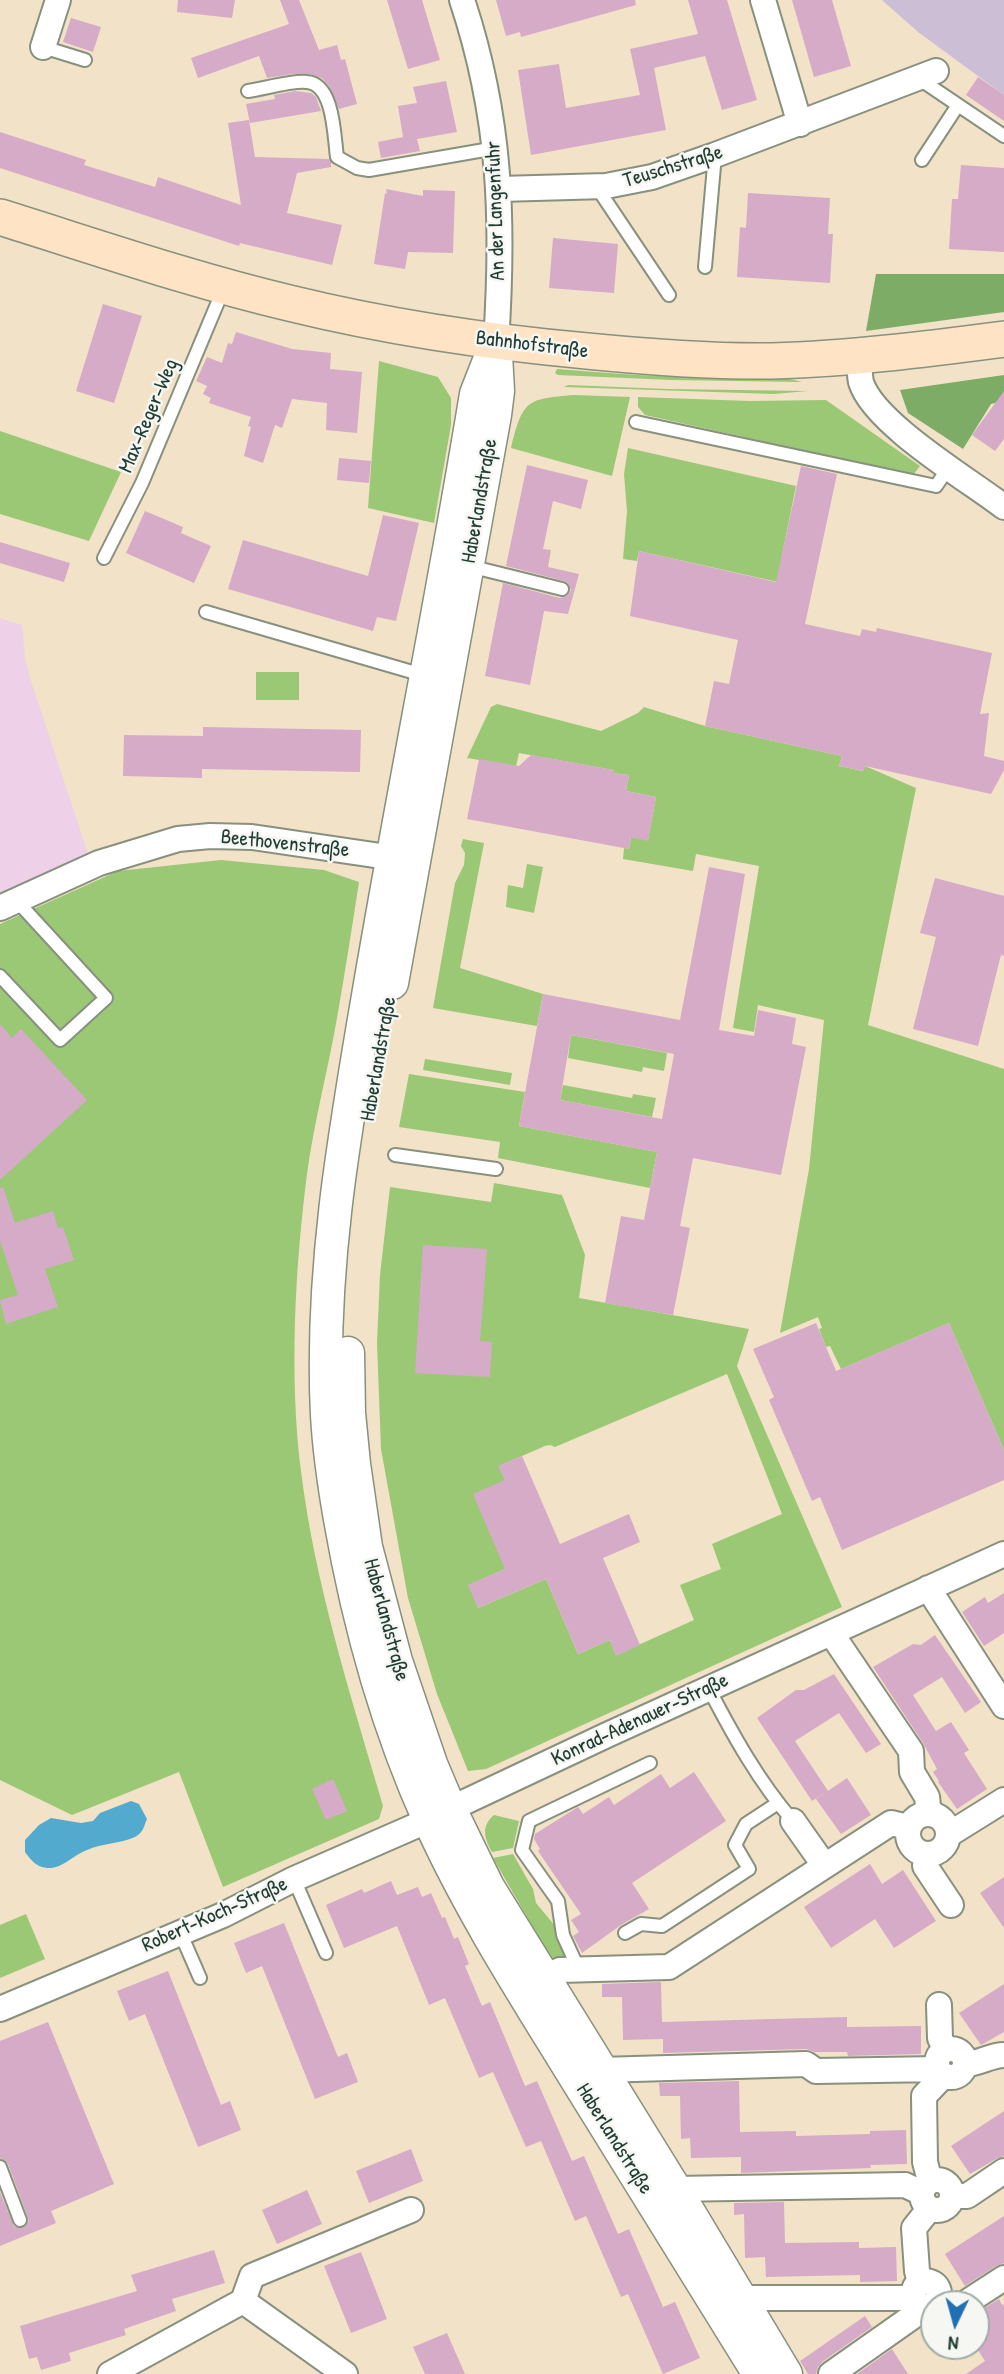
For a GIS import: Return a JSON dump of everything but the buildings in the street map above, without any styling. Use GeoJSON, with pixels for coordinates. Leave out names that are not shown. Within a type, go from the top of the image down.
{"type":"FeatureCollection","features":[{"type":"Feature","properties":{"kind":"main road","name":"Bahnhofstraße"},"geometry":{"type":"LineString","coordinates":[[0,217],[225,286],[341,314],[496,343],[659,358],[772,361],[928,349],[1004,339]]}},
{"type":"Feature","properties":{"kind":"street"},"geometry":{"type":"LineString","coordinates":[[43,47],[58,0]]}},
{"type":"Feature","properties":{"kind":"street","name":"An der Langenfuhr"},"geometry":{"type":"LineString","coordinates":[[461,0],[482,72],[496,148],[500,189],[500,274],[496,343]]}},
{"type":"Feature","properties":{"kind":"street"},"geometry":{"type":"LineString","coordinates":[[762,0],[800,124]]}},
{"type":"Feature","properties":{"kind":"street","name":"Teuschstraße"},"geometry":{"type":"LineString","coordinates":[[500,189],[596,186],[652,177],[927,75]]}},
{"type":"Feature","properties":{"kind":"street","name":"Haberlandstraße"},"geometry":{"type":"LineString","coordinates":[[496,343],[497,402],[468,566],[342,1144],[328,1290],[327,1413],[332,1468],[359,1615],[372,1666],[439,1815],[468,1899],[520,1988],[765,2370]]}},
{"type":"Feature","properties":{"kind":"street","name":"Haberlandstraße"},"geometry":{"type":"LineString","coordinates":[[403,860],[426,676],[476,394],[496,343]]}},
{"type":"Feature","properties":{"kind":"street"},"geometry":{"type":"LineString","coordinates":[[860,354],[862,383],[876,406],[893,424],[1004,507]]}},
{"type":"Feature","properties":{"kind":"street","name":"Beethovenstraße"},"geometry":{"type":"LineString","coordinates":[[8,904],[99,863],[178,839],[210,836],[252,837],[403,860]]}},
{"type":"Feature","properties":{"kind":"street","name":"Konrad-Adenauer-Straße"},"geometry":{"type":"LineString","coordinates":[[439,1815],[1004,1553]]}},
{"type":"Feature","properties":{"kind":"street"},"geometry":{"type":"LineString","coordinates":[[928,1588],[1004,1706]]}},
{"type":"Feature","properties":{"kind":"street"},"geometry":{"type":"LineString","coordinates":[[831,1633],[911,1751],[912,1772],[928,1797],[929,1814]]}},
{"type":"Feature","properties":{"kind":"street"},"geometry":{"type":"LineString","coordinates":[[948,1835],[1004,1800]]}},
{"type":"Feature","properties":{"kind":"street"},"geometry":{"type":"LineString","coordinates":[[785,1812],[824,1865]]}},
{"type":"Feature","properties":{"kind":"street"},"geometry":{"type":"LineString","coordinates":[[929,1814],[941,1818],[948,1835],[943,1847],[926,1854],[911,1845],[908,1827],[917,1817],[929,1814]]}},
{"type":"Feature","properties":{"kind":"street","name":"Haberlandstraße"},"geometry":{"type":"LineString","coordinates":[[439,1815],[488,1887],[740,2298],[765,2370]]}},
{"type":"Feature","properties":{"kind":"street","name":"Robert-Koch-Straße"},"geometry":{"type":"LineString","coordinates":[[0,2009],[241,1907],[294,1879],[439,1815]]}},
{"type":"Feature","properties":{"kind":"street"},"geometry":{"type":"LineString","coordinates":[[544,1977],[561,1970],[668,1967],[891,1823],[908,1827]]}},
{"type":"Feature","properties":{"kind":"street"},"geometry":{"type":"LineString","coordinates":[[926,1854],[925,1866],[951,1905]]}},
{"type":"Feature","properties":{"kind":"street"},"geometry":{"type":"LineString","coordinates":[[929,2290],[916,2271],[914,2228],[927,2194],[924,2096],[948,2065],[940,2038],[939,2005]]}},
{"type":"Feature","properties":{"kind":"street","name":"Haberlandstraße"},"geometry":{"type":"LineString","coordinates":[[600,2070],[806,2064],[816,2071],[975,2064],[992,2055],[1004,2055]]}},
{"type":"Feature","properties":{"kind":"street"},"geometry":{"type":"LineString","coordinates":[[927,2194],[945,2208],[952,2196],[967,2196],[1004,2171]]}},
{"type":"Feature","properties":{"kind":"street","name":"Haberlandstraße"},"geometry":{"type":"LineString","coordinates":[[675,2189],[905,2185],[927,2194]]}},
{"type":"Feature","properties":{"kind":"street"},"geometry":{"type":"LineString","coordinates":[[110,2374],[243,2301],[252,2276],[411,2210]]}},
{"type":"Feature","properties":{"kind":"street"},"geometry":{"type":"LineString","coordinates":[[967,2290],[1004,2278]]}},
{"type":"Feature","properties":{"kind":"street"},"geometry":{"type":"LineString","coordinates":[[740,2298],[920,2300]]}},
{"type":"Feature","properties":{"kind":"street"},"geometry":{"type":"LineString","coordinates":[[243,2301],[345,2374]]}},
{"type":"Feature","properties":{"kind":"street"},"geometry":{"type":"LineString","coordinates":[[831,2374],[920,2311]]}},
{"type":"Feature","properties":{"kind":"lane"},"geometry":{"type":"LineString","coordinates":[[43,47],[85,60]]}},
{"type":"Feature","properties":{"kind":"lane"},"geometry":{"type":"LineString","coordinates":[[927,75],[958,105],[1004,136]]}},
{"type":"Feature","properties":{"kind":"lane"},"geometry":{"type":"LineString","coordinates":[[248,91],[308,81],[321,87],[328,98],[337,157],[357,169],[369,170],[496,148]]}},
{"type":"Feature","properties":{"kind":"lane"},"geometry":{"type":"LineString","coordinates":[[922,160],[958,105]]}},
{"type":"Feature","properties":{"kind":"lane"},"geometry":{"type":"LineString","coordinates":[[705,267],[715,155]]}},
{"type":"Feature","properties":{"kind":"lane"},"geometry":{"type":"LineString","coordinates":[[596,186],[669,295]]}},
{"type":"Feature","properties":{"kind":"lane","name":"Max-Reger-Weg"},"geometry":{"type":"LineString","coordinates":[[103,558],[142,483],[225,286]]}},
{"type":"Feature","properties":{"kind":"lane"},"geometry":{"type":"LineString","coordinates":[[636,422],[936,486],[949,467]]}},
{"type":"Feature","properties":{"kind":"lane"},"geometry":{"type":"LineString","coordinates":[[468,566],[562,589]]}},
{"type":"Feature","properties":{"kind":"lane"},"geometry":{"type":"LineString","coordinates":[[206,612],[426,676]]}},
{"type":"Feature","properties":{"kind":"lane"},"geometry":{"type":"LineString","coordinates":[[0,976],[60,1040],[106,998],[8,904]]}},
{"type":"Feature","properties":{"kind":"lane"},"geometry":{"type":"LineString","coordinates":[[395,1155],[496,1169]]}},
{"type":"Feature","properties":{"kind":"lane"},"geometry":{"type":"LineString","coordinates":[[625,1933],[641,1924],[662,1926],[749,1869],[735,1846],[746,1824],[785,1812],[728,1727],[709,1689]]}},
{"type":"Feature","properties":{"kind":"lane"},"geometry":{"type":"LineString","coordinates":[[579,1970],[563,1935],[558,1901],[522,1850],[529,1821],[650,1763]]}},
{"type":"Feature","properties":{"kind":"lane"},"geometry":{"type":"LineString","coordinates":[[294,1879],[326,1953]]}},
{"type":"Feature","properties":{"kind":"lane"},"geometry":{"type":"LineString","coordinates":[[180,1932],[200,1978]]}},
{"type":"Feature","properties":{"kind":"lane"},"geometry":{"type":"LineString","coordinates":[[0,2167],[20,2220]]}},
{"type":"Feature","properties":{"kind":"shaded area"},"geometry":{"type":"Polygon","coordinates":[[[882,0],[1004,0],[1004,95],[918,32],[882,0]]]}},
{"type":"Feature","properties":{"kind":"shaded area"},"geometry":{"type":"Polygon","coordinates":[[[0,618],[22,625],[25,659],[31,681],[89,857],[0,898],[0,618]]]}},
{"type":"Feature","properties":{"kind":"green space"},"geometry":{"type":"Polygon","coordinates":[[[876,274],[1004,274],[1004,312],[866,331],[876,274]]]}},
{"type":"Feature","properties":{"kind":"green space"},"geometry":{"type":"Polygon","coordinates":[[[379,361],[438,377],[451,398],[451,425],[434,523],[368,508],[379,361]]]}},
{"type":"Feature","properties":{"kind":"green space"},"geometry":{"type":"Polygon","coordinates":[[[557,369],[667,376],[758,376],[802,382],[558,375],[555,373],[557,369]]]}},
{"type":"Feature","properties":{"kind":"green space"},"geometry":{"type":"Polygon","coordinates":[[[1004,375],[1004,401],[991,404],[963,449],[908,413],[900,390],[1004,375]]]}},
{"type":"Feature","properties":{"kind":"green space"},"geometry":{"type":"Polygon","coordinates":[[[564,387],[808,391],[774,394],[564,387]]]}},
{"type":"Feature","properties":{"kind":"green space"},"geometry":{"type":"Polygon","coordinates":[[[574,395],[630,397],[612,476],[511,448],[519,420],[529,405],[546,398],[574,395]]]}},
{"type":"Feature","properties":{"kind":"green space"},"geometry":{"type":"Polygon","coordinates":[[[638,397],[749,401],[826,400],[920,466],[913,475],[645,415],[638,407],[638,397]]]}},
{"type":"Feature","properties":{"kind":"green space"},"geometry":{"type":"Polygon","coordinates":[[[0,431],[121,472],[89,541],[0,514],[0,431]]]}},
{"type":"Feature","properties":{"kind":"green space"},"geometry":{"type":"Polygon","coordinates":[[[628,448],[796,486],[781,560],[787,584],[639,551],[637,561],[623,559],[627,511],[624,474],[628,448]]]}},
{"type":"Feature","properties":{"kind":"green space"},"geometry":{"type":"Polygon","coordinates":[[[256,672],[299,672],[299,700],[256,700],[256,672]]]}},
{"type":"Feature","properties":{"kind":"green space"},"geometry":{"type":"Polygon","coordinates":[[[497,704],[601,731],[638,713],[644,707],[705,726],[842,756],[839,766],[863,771],[865,766],[916,788],[868,1025],[1004,1069],[1004,1450],[949,1323],[841,1369],[830,1346],[826,1347],[819,1329],[822,1328],[818,1317],[780,1333],[809,1169],[824,1020],[758,1005],[754,1032],[733,1028],[759,866],[696,854],[693,871],[623,859],[624,848],[629,849],[631,837],[648,840],[656,797],[626,791],[629,775],[613,773],[613,770],[519,753],[516,766],[467,758],[491,707],[497,704]]]}},
{"type":"Feature","properties":{"kind":"green space"},"geometry":{"type":"Polygon","coordinates":[[[463,839],[484,843],[460,968],[543,994],[537,1026],[433,1008],[455,883],[464,865],[465,853],[461,846],[463,839]]]}},
{"type":"Feature","properties":{"kind":"green space"},"geometry":{"type":"Polygon","coordinates":[[[221,860],[324,870],[359,882],[337,1018],[307,1174],[299,1247],[294,1361],[297,1435],[315,1556],[335,1640],[383,1806],[379,1819],[223,1887],[179,1772],[72,1815],[0,1780],[0,924],[118,871],[221,860]]]}},
{"type":"Feature","properties":{"kind":"green space"},"geometry":{"type":"Polygon","coordinates":[[[527,864],[543,867],[534,913],[506,907],[508,885],[523,888],[527,864]]]}},
{"type":"Feature","properties":{"kind":"green space"},"geometry":{"type":"Polygon","coordinates":[[[571,1035],[667,1053],[664,1071],[643,1067],[642,1072],[568,1058],[571,1035]]]}},
{"type":"Feature","properties":{"kind":"green space"},"geometry":{"type":"Polygon","coordinates":[[[425,1059],[512,1073],[510,1085],[423,1070],[425,1059]]]}},
{"type":"Feature","properties":{"kind":"green space"},"geometry":{"type":"Polygon","coordinates":[[[409,1074],[525,1092],[519,1126],[657,1152],[650,1188],[498,1158],[500,1142],[399,1127],[409,1074]]]}},
{"type":"Feature","properties":{"kind":"green space"},"geometry":{"type":"Polygon","coordinates":[[[563,1085],[632,1098],[633,1094],[656,1098],[652,1117],[560,1100],[563,1085]]]}},
{"type":"Feature","properties":{"kind":"green space"},"geometry":{"type":"Polygon","coordinates":[[[494,1183],[562,1195],[585,1255],[579,1298],[749,1329],[737,1366],[842,1607],[486,1769],[468,1771],[437,1694],[408,1598],[381,1449],[377,1343],[380,1275],[390,1187],[491,1202],[494,1183]],[[727,1374],[555,1447],[545,1446],[499,1466],[505,1480],[505,1569],[469,1585],[478,1608],[546,1579],[578,1654],[610,1640],[616,1655],[694,1620],[680,1585],[721,1569],[712,1544],[782,1514],[727,1374]]]}},
{"type":"Feature","properties":{"kind":"green space"},"geometry":{"type":"Polygon","coordinates":[[[494,1815],[519,1821],[513,1848],[492,1852],[485,1832],[487,1823],[494,1815]]]}},
{"type":"Feature","properties":{"kind":"green space"},"geometry":{"type":"Polygon","coordinates":[[[513,1854],[533,1889],[536,1903],[556,1927],[555,1936],[568,1958],[553,1962],[493,1858],[513,1854]]]}},
{"type":"Feature","properties":{"kind":"green space"},"geometry":{"type":"Polygon","coordinates":[[[26,1914],[45,1959],[0,1978],[0,1925],[26,1914]]]}},
{"type":"Feature","properties":{"kind":"water"},"geometry":{"type":"Polygon","coordinates":[[[131,1801],[139,1804],[147,1819],[142,1831],[135,1837],[82,1852],[53,1868],[37,1865],[25,1852],[25,1840],[39,1825],[51,1818],[81,1823],[93,1821],[100,1813],[131,1801]]]}}]}
